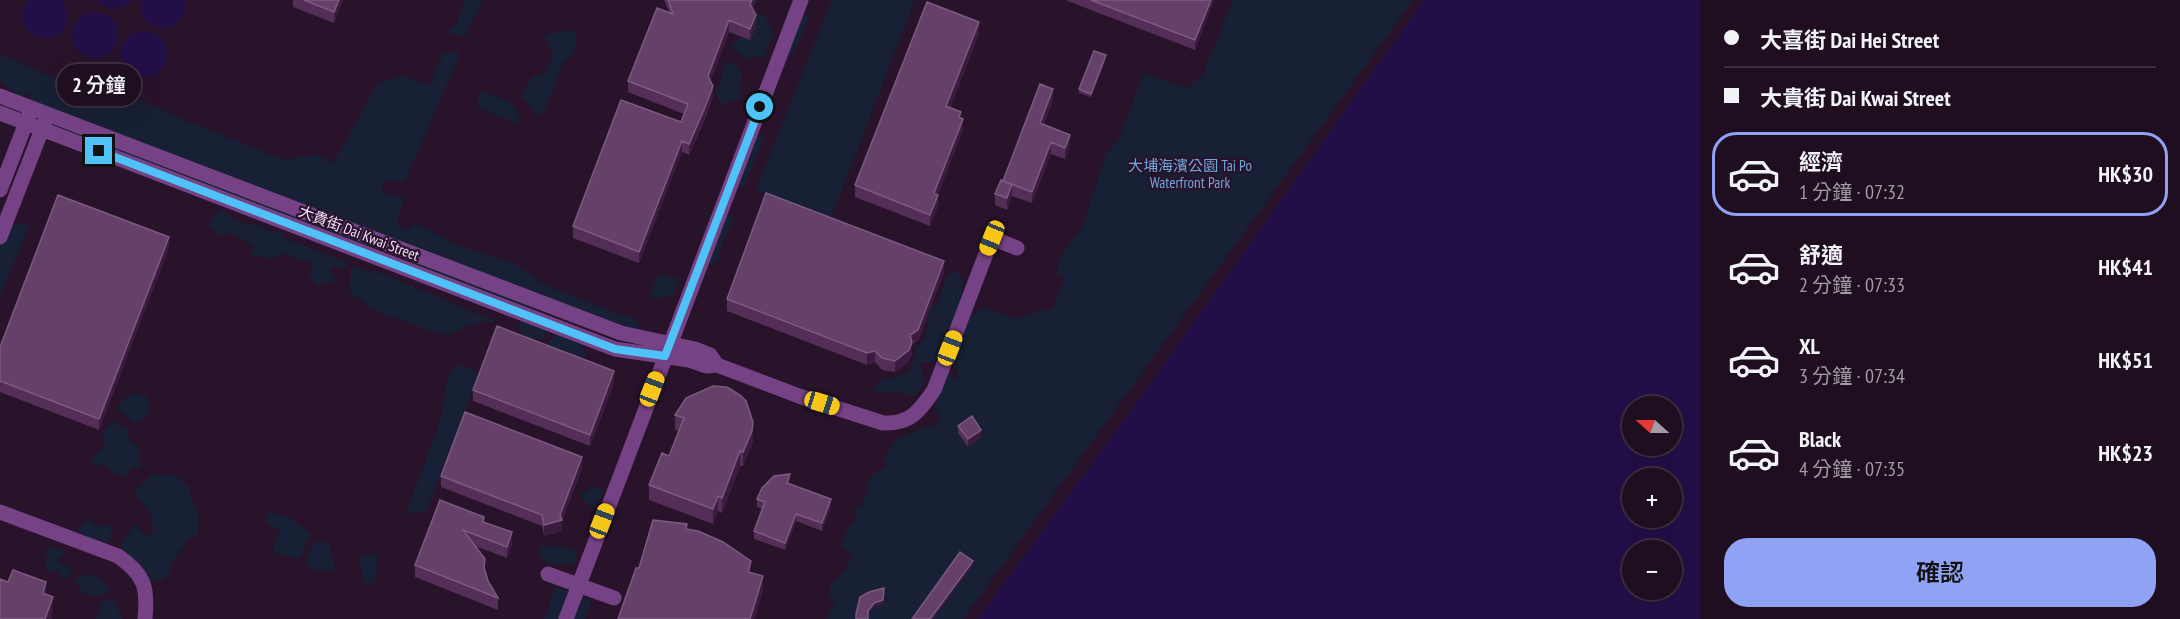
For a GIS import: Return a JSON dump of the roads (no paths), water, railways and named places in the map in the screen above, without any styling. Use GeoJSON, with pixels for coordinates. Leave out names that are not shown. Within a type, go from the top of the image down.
{"type":"FeatureCollection","features":[{"type":"Feature","properties":{"kind":"street"},"geometry":{"type":"LineString","coordinates":[[566,619],[801,0]]}},
{"type":"Feature","properties":{"kind":"street","name":"大貴街 Dai Kwai Street"},"geometry":{"type":"LineString","coordinates":[[0,96],[667,350]]}},
{"type":"Feature","properties":{"kind":"street"},"geometry":{"type":"LineString","coordinates":[[0,190],[31,108]]}},
{"type":"Feature","properties":{"kind":"street","name":"大貴街 Dai Kwai Street"},"geometry":{"type":"LineString","coordinates":[[0,113],[615,349],[667,350],[710,355],[717,365],[800,396],[883,423],[897,423],[907,419],[921,409],[934,390],[992,238],[1017,248]]}},
{"type":"Feature","properties":{"kind":"street"},"geometry":{"type":"LineString","coordinates":[[0,237],[48,114]]}},
{"type":"Feature","properties":{"kind":"street"},"geometry":{"type":"LineString","coordinates":[[0,512],[118,556],[129,564],[143,580],[147,600],[145,619]]}},
{"type":"Feature","properties":{"kind":"street"},"geometry":{"type":"LineString","coordinates":[[548,574],[614,598]]}},
{"type":"Feature","properties":{"kind":"park label","name":"大埔海濱公園 Tai Po Waterfront Park"},"geometry":{"type":"Point","coordinates":[1190,174]}}]}
